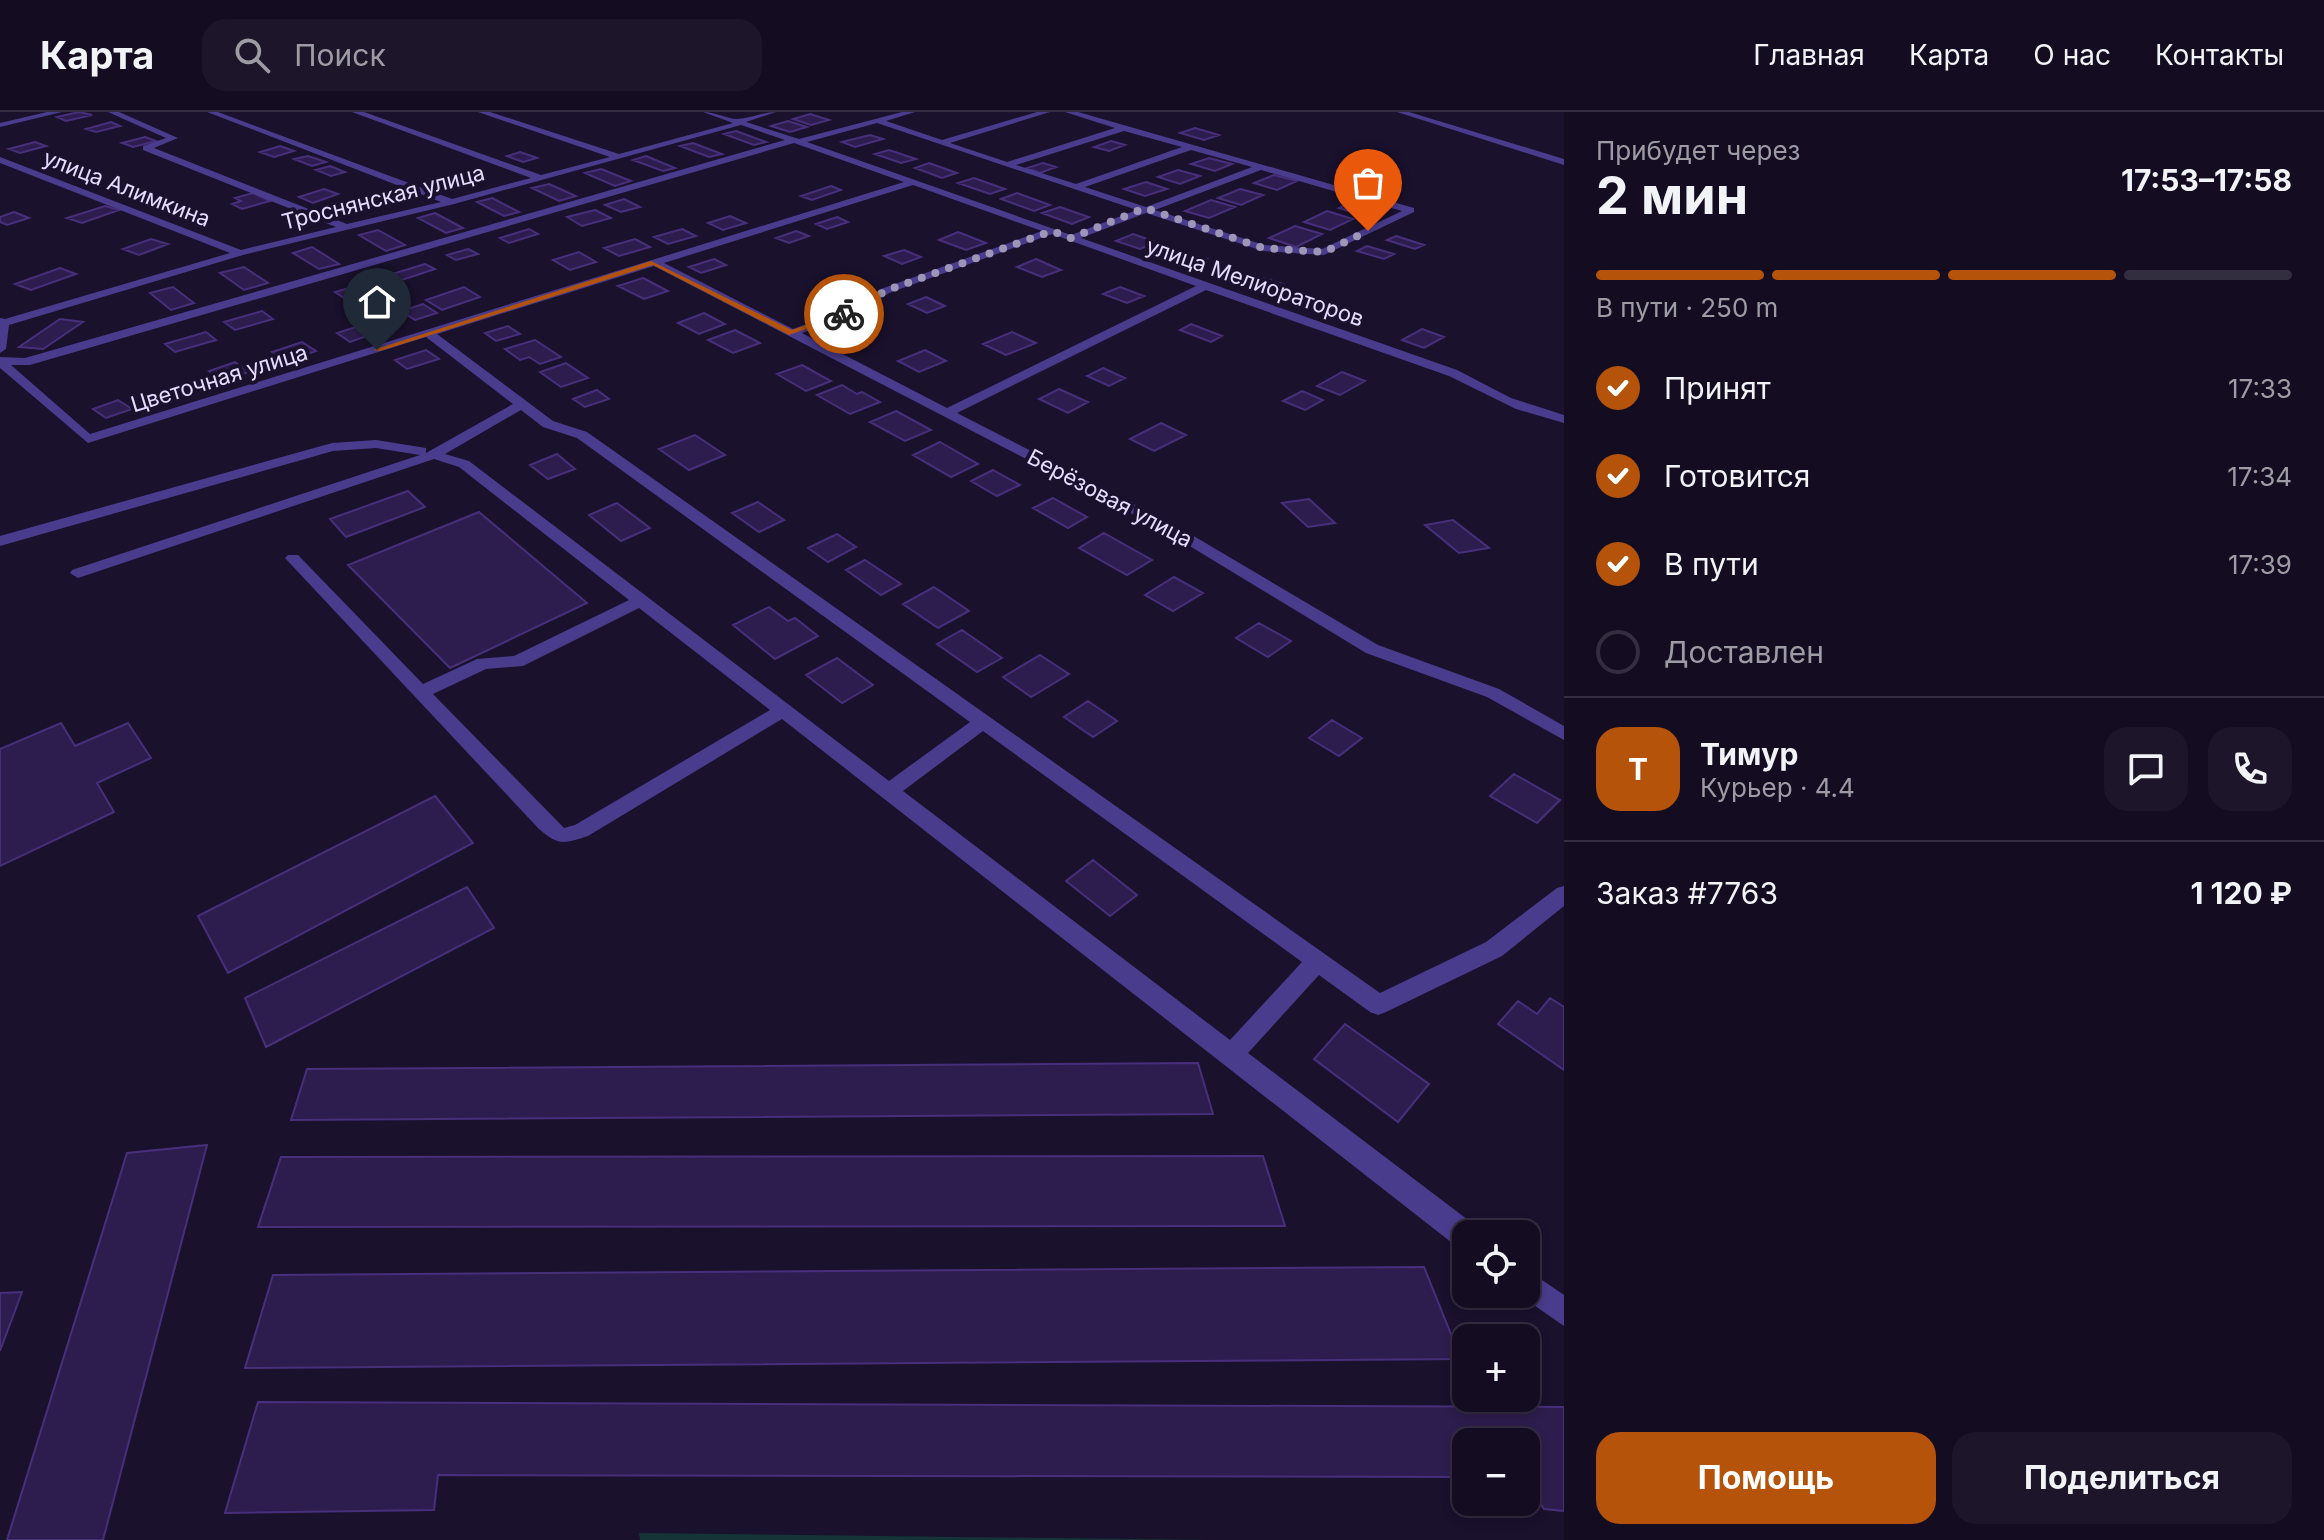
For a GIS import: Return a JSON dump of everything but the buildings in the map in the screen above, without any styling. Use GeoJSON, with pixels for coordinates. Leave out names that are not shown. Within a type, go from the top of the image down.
{"type":"FeatureCollection","features":[{"type":"Feature","properties":{"kind":"street"},"geometry":{"type":"LineString","coordinates":[[0,125],[58,112]]}},
{"type":"Feature","properties":{"kind":"street"},"geometry":{"type":"LineString","coordinates":[[112,112],[174,138],[146,148],[346,227]]}},
{"type":"Feature","properties":{"kind":"street"},"geometry":{"type":"LineString","coordinates":[[211,112],[451,202]]}},
{"type":"Feature","properties":{"kind":"street"},"geometry":{"type":"LineString","coordinates":[[356,112],[541,178]]}},
{"type":"Feature","properties":{"kind":"street"},"geometry":{"type":"LineString","coordinates":[[482,112],[620,157]]}},
{"type":"Feature","properties":{"kind":"street","name":"улица Мелиораторов"},"geometry":{"type":"LineString","coordinates":[[707,112],[797,140],[1453,373],[1534,413],[1564,419]]}},
{"type":"Feature","properties":{"kind":"street","name":"Троснянская улица"},"geometry":{"type":"LineString","coordinates":[[1,323],[240,253],[451,202],[772,112]]}},
{"type":"Feature","properties":{"kind":"street"},"geometry":{"type":"LineString","coordinates":[[0,362],[26,362],[797,140],[911,112]]}},
{"type":"Feature","properties":{"kind":"street"},"geometry":{"type":"LineString","coordinates":[[941,143],[1046,112]]}},
{"type":"Feature","properties":{"kind":"street"},"geometry":{"type":"LineString","coordinates":[[878,121],[1263,248],[1324,252],[1411,210],[1069,112]]}},
{"type":"Feature","properties":{"kind":"street"},"geometry":{"type":"LineString","coordinates":[[1401,112],[1564,162]]}},
{"type":"Feature","properties":{"kind":"street"},"geometry":{"type":"LineString","coordinates":[[1007,165],[1124,128]]}},
{"type":"Feature","properties":{"kind":"street"},"geometry":{"type":"LineString","coordinates":[[1077,187],[1191,147]]}},
{"type":"Feature","properties":{"kind":"street","name":"улица Алимкина"},"geometry":{"type":"LineString","coordinates":[[0,160],[240,253]]}},
{"type":"Feature","properties":{"kind":"street"},"geometry":{"type":"LineString","coordinates":[[1071,238],[1261,167]]}},
{"type":"Feature","properties":{"kind":"street","name":"Цветочная улица"},"geometry":{"type":"LineString","coordinates":[[0,362],[88,439],[911,183]]}},
{"type":"Feature","properties":{"kind":"street"},"geometry":{"type":"LineString","coordinates":[[792,333],[860,308],[885,291],[1052,231]]}},
{"type":"Feature","properties":{"kind":"street","name":"Берёзовая улица"},"geometry":{"type":"LineString","coordinates":[[654,262],[1170,528],[1372,649],[1493,693],[1564,734]]}},
{"type":"Feature","properties":{"kind":"street"},"geometry":{"type":"LineString","coordinates":[[947,413],[1205,286]]}},
{"type":"Feature","properties":{"kind":"street"},"geometry":{"type":"LineString","coordinates":[[0,349],[1,323]]}},
{"type":"Feature","properties":{"kind":"street"},"geometry":{"type":"LineString","coordinates":[[428,333],[548,424],[582,435],[1378,1005],[1494,949],[1564,894]]}},
{"type":"Feature","properties":{"kind":"street"},"geometry":{"type":"LineString","coordinates":[[78,573],[427,453],[520,405]]}},
{"type":"Feature","properties":{"kind":"street"},"geometry":{"type":"LineString","coordinates":[[0,541],[352,443],[387,444],[464,464],[1452,1225]]}},
{"type":"Feature","properties":{"kind":"street"},"geometry":{"type":"LineString","coordinates":[[293,558],[561,836],[581,831],[783,710]]}},
{"type":"Feature","properties":{"kind":"street"},"geometry":{"type":"LineString","coordinates":[[421,692],[483,663],[517,662],[642,600]]}},
{"type":"Feature","properties":{"kind":"street"},"geometry":{"type":"LineString","coordinates":[[889,791],[983,722]]}},
{"type":"Feature","properties":{"kind":"street"},"geometry":{"type":"LineString","coordinates":[[1231,1055],[1317,961]]}},
{"type":"Feature","properties":{"kind":"street"},"geometry":{"type":"LineString","coordinates":[[1540,1294],[1564,1312]]}},
{"type":"Feature","properties":{"kind":"green space"},"geometry":{"type":"Polygon","coordinates":[[[639,1533],[1212,1540],[640,1540],[639,1533]]]}},
{"type":"Feature","properties":{"kind":"way so far"},"geometry":{"type":"LineString","coordinates":[[844,314],[860,308],[885,291],[1052,231],[1071,238],[1145,208],[1263,248],[1324,252],[1368,231]]}},
{"type":"Feature","properties":{"kind":"route"},"geometry":{"type":"LineString","coordinates":[[377,350],[654,262],[792,333],[844,314]]}}]}
